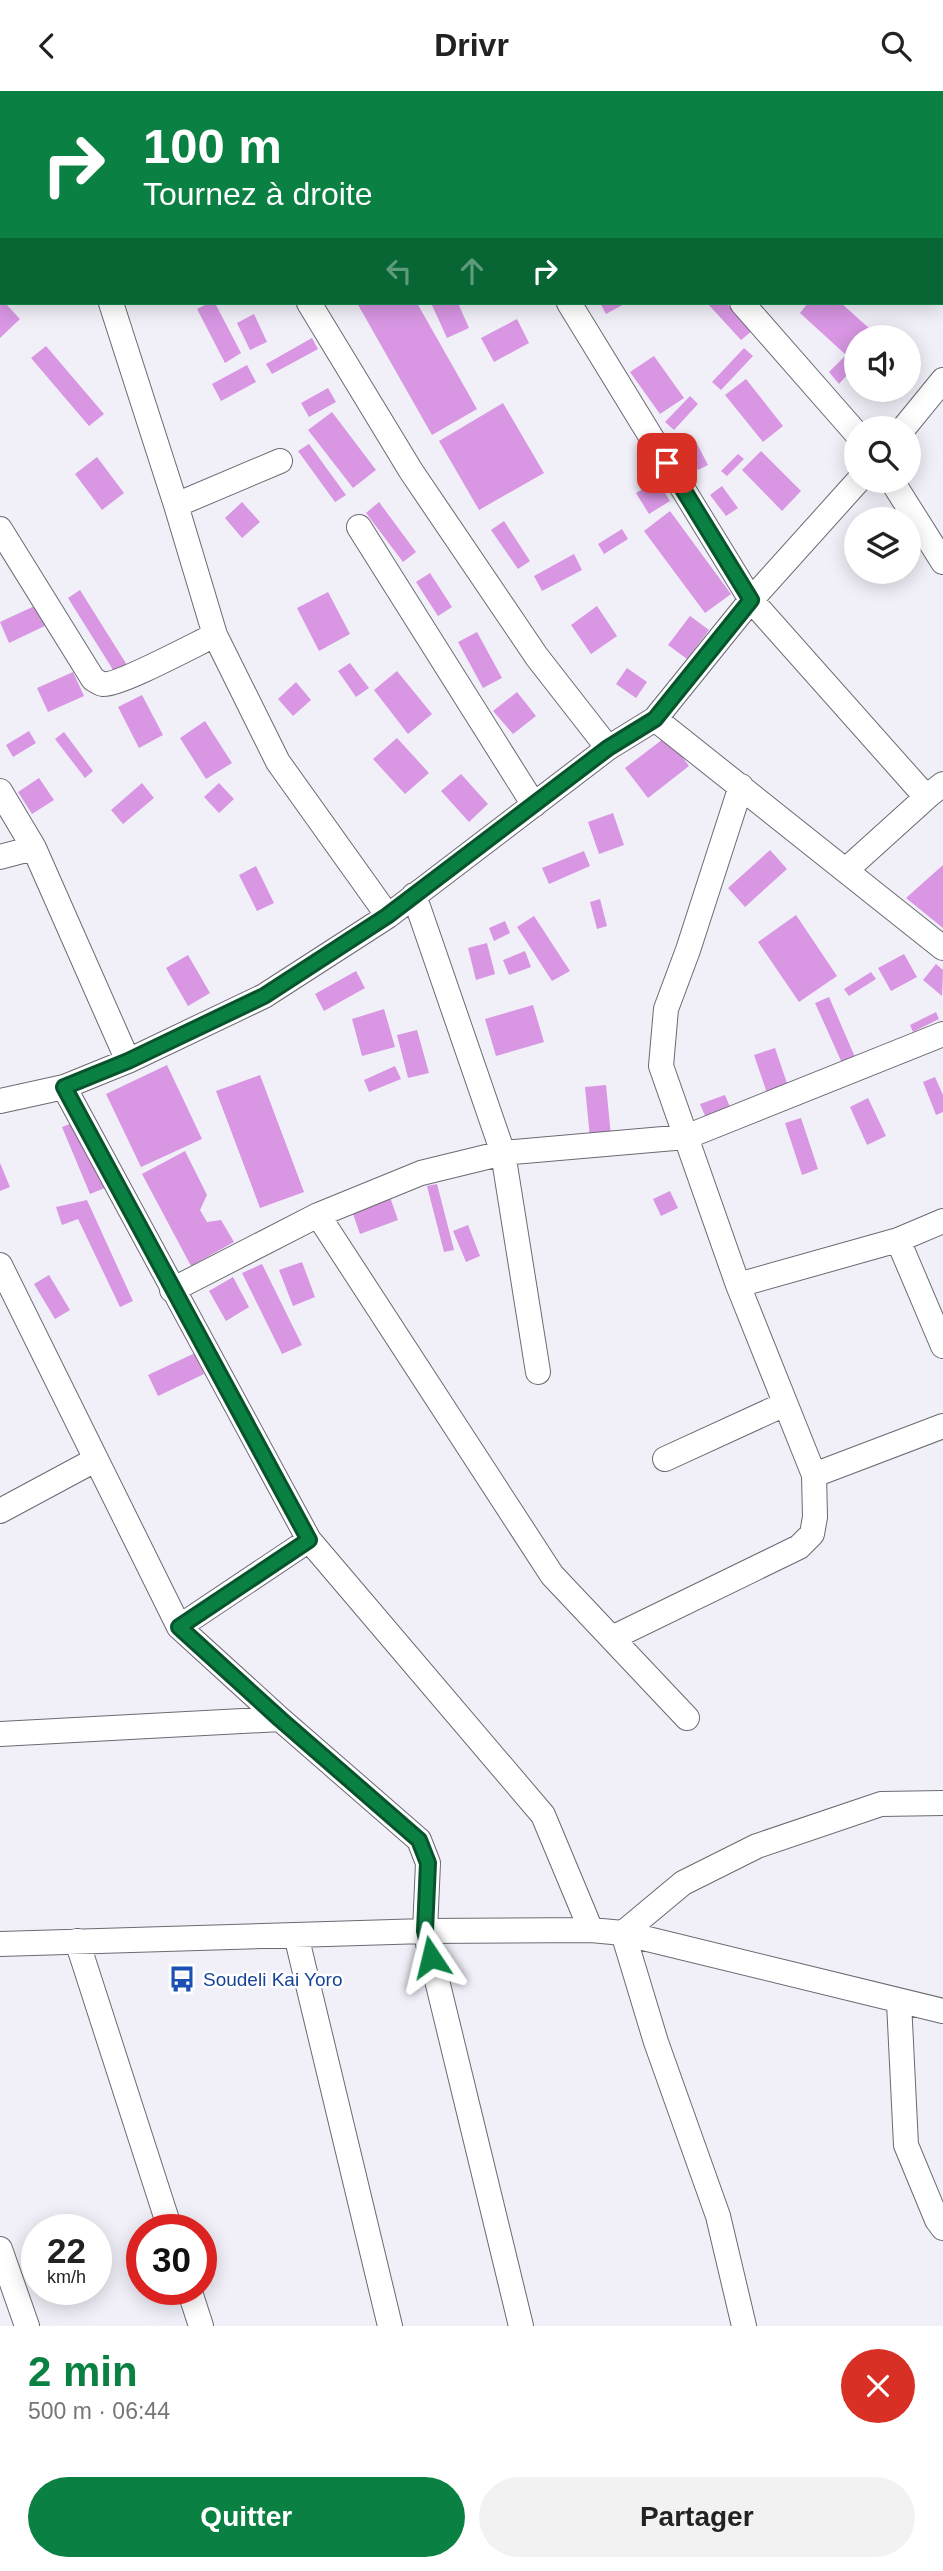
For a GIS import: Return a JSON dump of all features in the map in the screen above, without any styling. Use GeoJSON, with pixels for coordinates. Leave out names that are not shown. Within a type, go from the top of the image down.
{"type":"FeatureCollection","features":[{"type":"Feature","properties":{"kind":"street"},"geometry":{"type":"LineString","coordinates":[[112,305],[215,635],[278,762],[387,916]]}},
{"type":"Feature","properties":{"kind":"street"},"geometry":{"type":"LineString","coordinates":[[310,305],[411,471],[537,657],[608,748]]}},
{"type":"Feature","properties":{"kind":"street"},"geometry":{"type":"LineString","coordinates":[[570,305],[751,600],[919,789],[936,790]]}},
{"type":"Feature","properties":{"kind":"street"},"geometry":{"type":"LineString","coordinates":[[744,305],[844,419]]}},
{"type":"Feature","properties":{"kind":"street"},"geometry":{"type":"LineString","coordinates":[[914,416],[943,380]]}},
{"type":"Feature","properties":{"kind":"street"},"geometry":{"type":"LineString","coordinates":[[176,505],[280,461]]}},
{"type":"Feature","properties":{"kind":"street"},"geometry":{"type":"LineString","coordinates":[[0,1101],[64,1087],[128,1061],[264,996],[387,916],[608,748],[655,719],[751,600],[847,493]]}},
{"type":"Feature","properties":{"kind":"street"},"geometry":{"type":"LineString","coordinates":[[900,493],[943,562]]}},
{"type":"Feature","properties":{"kind":"street"},"geometry":{"type":"LineString","coordinates":[[359,527],[534,804]]}},
{"type":"Feature","properties":{"kind":"street"},"geometry":{"type":"LineString","coordinates":[[0,529],[93,679],[101,684],[112,683],[215,635]]}},
{"type":"Feature","properties":{"kind":"street"},"geometry":{"type":"LineString","coordinates":[[655,719],[943,948]]}},
{"type":"Feature","properties":{"kind":"street"},"geometry":{"type":"LineString","coordinates":[[612,1638],[799,1547],[812,1534],[816,1517],[814,1475],[738,1285],[661,1066],[666,1009],[741,786]]}},
{"type":"Feature","properties":{"kind":"street"},"geometry":{"type":"LineString","coordinates":[[846,870],[936,790]]}},
{"type":"Feature","properties":{"kind":"street"},"geometry":{"type":"LineString","coordinates":[[0,791],[34,848],[128,1061]]}},
{"type":"Feature","properties":{"kind":"street"},"geometry":{"type":"LineString","coordinates":[[0,857],[34,848]]}},
{"type":"Feature","properties":{"kind":"street"},"geometry":{"type":"LineString","coordinates":[[414,895],[503,1153],[538,1372]]}},
{"type":"Feature","properties":{"kind":"street"},"geometry":{"type":"LineString","coordinates":[[172,1290],[318,1215],[421,1174],[503,1153],[686,1137],[943,1034]]}},
{"type":"Feature","properties":{"kind":"street"},"geometry":{"type":"LineString","coordinates":[[64,1087],[309,1540],[543,1815],[591,1930]]}},
{"type":"Feature","properties":{"kind":"street"},"geometry":{"type":"LineString","coordinates":[[318,1215],[552,1575],[687,1717]]}},
{"type":"Feature","properties":{"kind":"street"},"geometry":{"type":"LineString","coordinates":[[738,1285],[898,1240],[943,1221]]}},
{"type":"Feature","properties":{"kind":"street"},"geometry":{"type":"LineString","coordinates":[[898,1240],[943,1346]]}},
{"type":"Feature","properties":{"kind":"street"},"geometry":{"type":"LineString","coordinates":[[0,1265],[179,1627],[419,1840],[428,1863],[425,1931],[521,2326]]}},
{"type":"Feature","properties":{"kind":"street"},"geometry":{"type":"LineString","coordinates":[[664,1459],[785,1403]]}},
{"type":"Feature","properties":{"kind":"street"},"geometry":{"type":"LineString","coordinates":[[814,1475],[943,1426]]}},
{"type":"Feature","properties":{"kind":"street"},"geometry":{"type":"LineString","coordinates":[[0,1511],[96,1460]]}},
{"type":"Feature","properties":{"kind":"street"},"geometry":{"type":"LineString","coordinates":[[179,1627],[309,1540]]}},
{"type":"Feature","properties":{"kind":"street"},"geometry":{"type":"LineString","coordinates":[[0,1734],[280,1719]]}},
{"type":"Feature","properties":{"kind":"street"},"geometry":{"type":"LineString","coordinates":[[622,1933],[683,1883],[758,1846],[881,1804],[943,1803]]}},
{"type":"Feature","properties":{"kind":"street"},"geometry":{"type":"LineString","coordinates":[[0,1944],[425,1931],[591,1930],[622,1933],[943,2011]]}},
{"type":"Feature","properties":{"kind":"street"},"geometry":{"type":"LineString","coordinates":[[622,1933],[656,2042],[718,2217],[744,2326]]}},
{"type":"Feature","properties":{"kind":"street"},"geometry":{"type":"LineString","coordinates":[[296,1935],[390,2326]]}},
{"type":"Feature","properties":{"kind":"street"},"geometry":{"type":"LineString","coordinates":[[77,1941],[165,2214]]}},
{"type":"Feature","properties":{"kind":"street"},"geometry":{"type":"LineString","coordinates":[[899,2002],[906,2145],[941,2222]]}},
{"type":"Feature","properties":{"kind":"street"},"geometry":{"type":"LineString","coordinates":[[0,2249],[27,2326]]}},
{"type":"Feature","properties":{"kind":"street"},"geometry":{"type":"LineString","coordinates":[[194,2305],[201,2326]]}},
{"type":"Feature","properties":{"kind":"building"},"geometry":{"type":"Polygon","coordinates":[[[0,305],[7,305],[20,319],[0,338],[0,305]]]}},
{"type":"Feature","properties":{"kind":"building"},"geometry":{"type":"Polygon","coordinates":[[[205,305],[216,305],[241,353],[225,363],[197,309],[205,305]]]}},
{"type":"Feature","properties":{"kind":"building"},"geometry":{"type":"Polygon","coordinates":[[[358,305],[418,305],[477,409],[432,435],[358,305]]]}},
{"type":"Feature","properties":{"kind":"building"},"geometry":{"type":"Polygon","coordinates":[[[432,305],[459,305],[469,328],[447,338],[432,305]]]}},
{"type":"Feature","properties":{"kind":"building"},"geometry":{"type":"Polygon","coordinates":[[[601,305],[622,305],[606,314],[601,305]]]}},
{"type":"Feature","properties":{"kind":"building"},"geometry":{"type":"Polygon","coordinates":[[[709,305],[728,305],[752,331],[741,340],[709,305]]]}},
{"type":"Feature","properties":{"kind":"building"},"geometry":{"type":"Polygon","coordinates":[[[806,305],[843,305],[866,325],[844,325],[844,353],[800,313],[806,305]]]}},
{"type":"Feature","properties":{"kind":"building"},"geometry":{"type":"Polygon","coordinates":[[[254,314],[267,342],[250,350],[237,323],[254,314]]]}},
{"type":"Feature","properties":{"kind":"building"},"geometry":{"type":"Polygon","coordinates":[[[517,319],[529,343],[494,362],[481,338],[517,319]]]}},
{"type":"Feature","properties":{"kind":"building"},"geometry":{"type":"Polygon","coordinates":[[[312,338],[318,349],[272,374],[266,364],[312,338]]]}},
{"type":"Feature","properties":{"kind":"building"},"geometry":{"type":"Polygon","coordinates":[[[46,346],[104,414],[89,426],[31,358],[46,346]]]}},
{"type":"Feature","properties":{"kind":"building"},"geometry":{"type":"Polygon","coordinates":[[[744,348],[753,356],[721,390],[712,382],[744,348]]]}},
{"type":"Feature","properties":{"kind":"building"},"geometry":{"type":"Polygon","coordinates":[[[654,356],[684,398],[660,414],[630,372],[654,356]]]}},
{"type":"Feature","properties":{"kind":"building"},"geometry":{"type":"Polygon","coordinates":[[[844,357],[844,378],[839,384],[829,372],[844,357]]]}},
{"type":"Feature","properties":{"kind":"building"},"geometry":{"type":"Polygon","coordinates":[[[247,365],[256,382],[221,401],[212,384],[247,365]]]}},
{"type":"Feature","properties":{"kind":"building"},"geometry":{"type":"Polygon","coordinates":[[[746,379],[783,426],[763,442],[725,395],[746,379]]]}},
{"type":"Feature","properties":{"kind":"building"},"geometry":{"type":"Polygon","coordinates":[[[328,388],[336,402],[309,417],[301,403],[328,388]]]}},
{"type":"Feature","properties":{"kind":"building"},"geometry":{"type":"Polygon","coordinates":[[[690,396],[698,404],[674,430],[665,422],[690,396]]]}},
{"type":"Feature","properties":{"kind":"building"},"geometry":{"type":"Polygon","coordinates":[[[503,403],[544,473],[479,510],[439,441],[503,403]]]}},
{"type":"Feature","properties":{"kind":"building"},"geometry":{"type":"Polygon","coordinates":[[[332,412],[376,470],[353,488],[308,430],[332,412]]]}},
{"type":"Feature","properties":{"kind":"building"},"geometry":{"type":"Polygon","coordinates":[[[694,438],[708,465],[698,470],[684,443],[694,438]]]}},
{"type":"Feature","properties":{"kind":"building"},"geometry":{"type":"Polygon","coordinates":[[[309,444],[346,495],[335,502],[298,451],[309,444]]]}},
{"type":"Feature","properties":{"kind":"building"},"geometry":{"type":"Polygon","coordinates":[[[761,451],[801,491],[782,511],[742,470],[761,451]]]}},
{"type":"Feature","properties":{"kind":"building"},"geometry":{"type":"Polygon","coordinates":[[[738,454],[744,459],[727,476],[721,471],[738,454]]]}},
{"type":"Feature","properties":{"kind":"building"},"geometry":{"type":"Polygon","coordinates":[[[97,457],[124,493],[102,510],[75,474],[97,457]]]}},
{"type":"Feature","properties":{"kind":"building"},"geometry":{"type":"Polygon","coordinates":[[[657,480],[670,501],[649,514],[636,493],[657,480]]]}},
{"type":"Feature","properties":{"kind":"building"},"geometry":{"type":"Polygon","coordinates":[[[722,486],[738,508],[726,516],[710,495],[722,486]]]}},
{"type":"Feature","properties":{"kind":"building"},"geometry":{"type":"Polygon","coordinates":[[[242,502],[260,522],[242,538],[225,518],[242,502]]]}},
{"type":"Feature","properties":{"kind":"building"},"geometry":{"type":"Polygon","coordinates":[[[379,502],[416,552],[403,562],[366,513],[379,502]]]}},
{"type":"Feature","properties":{"kind":"building"},"geometry":{"type":"Polygon","coordinates":[[[670,511],[731,594],[705,613],[644,531],[670,511]]]}},
{"type":"Feature","properties":{"kind":"building"},"geometry":{"type":"Polygon","coordinates":[[[504,521],[530,561],[518,569],[491,530],[504,521]]]}},
{"type":"Feature","properties":{"kind":"building"},"geometry":{"type":"Polygon","coordinates":[[[622,529],[628,539],[604,554],[598,544],[622,529]]]}},
{"type":"Feature","properties":{"kind":"building"},"geometry":{"type":"Polygon","coordinates":[[[574,554],[582,570],[542,591],[534,576],[574,554]]]}},
{"type":"Feature","properties":{"kind":"building"},"geometry":{"type":"Polygon","coordinates":[[[430,573],[452,607],[438,616],[416,582],[430,573]]]}},
{"type":"Feature","properties":{"kind":"building"},"geometry":{"type":"Polygon","coordinates":[[[80,590],[127,665],[115,673],[68,598],[80,590]]]}},
{"type":"Feature","properties":{"kind":"building"},"geometry":{"type":"Polygon","coordinates":[[[328,592],[350,634],[319,651],[297,608],[328,592]]]}},
{"type":"Feature","properties":{"kind":"building"},"geometry":{"type":"Polygon","coordinates":[[[41,603],[51,623],[9,643],[0,622],[41,603]]]}},
{"type":"Feature","properties":{"kind":"building"},"geometry":{"type":"Polygon","coordinates":[[[597,606],[617,636],[591,654],[571,625],[597,606]]]}},
{"type":"Feature","properties":{"kind":"building"},"geometry":{"type":"Polygon","coordinates":[[[690,616],[709,630],[687,659],[668,645],[690,616]]]}},
{"type":"Feature","properties":{"kind":"building"},"geometry":{"type":"Polygon","coordinates":[[[477,632],[502,678],[483,688],[458,642],[477,632]]]}},
{"type":"Feature","properties":{"kind":"building"},"geometry":{"type":"Polygon","coordinates":[[[350,663],[369,688],[356,697],[338,671],[350,663]]]}},
{"type":"Feature","properties":{"kind":"building"},"geometry":{"type":"Polygon","coordinates":[[[627,668],[647,682],[636,698],[616,684],[627,668]]]}},
{"type":"Feature","properties":{"kind":"building"},"geometry":{"type":"Polygon","coordinates":[[[397,671],[432,714],[408,734],[374,690],[397,671]]]}},
{"type":"Feature","properties":{"kind":"building"},"geometry":{"type":"Polygon","coordinates":[[[73,672],[84,696],[48,712],[37,688],[73,672]]]}},
{"type":"Feature","properties":{"kind":"building"},"geometry":{"type":"Polygon","coordinates":[[[296,682],[311,700],[293,716],[278,699],[296,682]]]}},
{"type":"Feature","properties":{"kind":"building"},"geometry":{"type":"Polygon","coordinates":[[[517,692],[536,716],[513,734],[493,711],[517,692]]]}},
{"type":"Feature","properties":{"kind":"building"},"geometry":{"type":"Polygon","coordinates":[[[142,695],[163,735],[139,748],[118,707],[142,695]]]}},
{"type":"Feature","properties":{"kind":"building"},"geometry":{"type":"Polygon","coordinates":[[[205,721],[232,763],[206,779],[180,738],[205,721]]]}},
{"type":"Feature","properties":{"kind":"building"},"geometry":{"type":"Polygon","coordinates":[[[29,731],[36,743],[13,757],[6,745],[29,731]]]}},
{"type":"Feature","properties":{"kind":"building"},"geometry":{"type":"Polygon","coordinates":[[[64,732],[93,771],[85,778],[55,739],[64,732]]]}},
{"type":"Feature","properties":{"kind":"building"},"geometry":{"type":"Polygon","coordinates":[[[667,736],[689,766],[648,798],[625,768],[667,736]]]}},
{"type":"Feature","properties":{"kind":"building"},"geometry":{"type":"Polygon","coordinates":[[[397,738],[429,773],[405,794],[373,759],[397,738]]]}},
{"type":"Feature","properties":{"kind":"building"},"geometry":{"type":"Polygon","coordinates":[[[461,774],[488,804],[469,822],[441,791],[461,774]]]}},
{"type":"Feature","properties":{"kind":"building"},"geometry":{"type":"Polygon","coordinates":[[[39,778],[54,800],[32,814],[18,792],[39,778]]]}},
{"type":"Feature","properties":{"kind":"building"},"geometry":{"type":"Polygon","coordinates":[[[142,783],[154,798],[123,824],[111,810],[142,783]]]}},
{"type":"Feature","properties":{"kind":"building"},"geometry":{"type":"Polygon","coordinates":[[[219,783],[234,799],[219,813],[204,797],[219,783]]]}},
{"type":"Feature","properties":{"kind":"building"},"geometry":{"type":"Polygon","coordinates":[[[613,813],[624,845],[599,854],[588,822],[613,813]]]}},
{"type":"Feature","properties":{"kind":"building"},"geometry":{"type":"Polygon","coordinates":[[[770,850],[787,869],[745,907],[728,888],[770,850]]]}},
{"type":"Feature","properties":{"kind":"building"},"geometry":{"type":"Polygon","coordinates":[[[584,851],[590,866],[549,884],[542,868],[584,851]]]}},
{"type":"Feature","properties":{"kind":"building"},"geometry":{"type":"Polygon","coordinates":[[[943,865],[943,928],[906,898],[943,865]]]}},
{"type":"Feature","properties":{"kind":"building"},"geometry":{"type":"Polygon","coordinates":[[[256,866],[274,903],[257,911],[239,875],[256,866]]]}},
{"type":"Feature","properties":{"kind":"building"},"geometry":{"type":"Polygon","coordinates":[[[600,899],[607,926],[597,929],[590,902],[600,899]]]}},
{"type":"Feature","properties":{"kind":"building"},"geometry":{"type":"Polygon","coordinates":[[[796,915],[837,976],[799,1002],[758,942],[796,915]]]}},
{"type":"Feature","properties":{"kind":"building"},"geometry":{"type":"Polygon","coordinates":[[[534,916],[570,971],[552,981],[517,927],[534,916]]]}},
{"type":"Feature","properties":{"kind":"building"},"geometry":{"type":"Polygon","coordinates":[[[505,921],[510,933],[494,941],[489,928],[505,921]]]}},
{"type":"Feature","properties":{"kind":"building"},"geometry":{"type":"Polygon","coordinates":[[[487,943],[495,974],[476,980],[468,948],[487,943]]]}},
{"type":"Feature","properties":{"kind":"building"},"geometry":{"type":"Polygon","coordinates":[[[525,951],[531,967],[509,975],[503,960],[525,951]]]}},
{"type":"Feature","properties":{"kind":"building"},"geometry":{"type":"Polygon","coordinates":[[[904,954],[917,977],[891,991],[878,968],[904,954]]]}},
{"type":"Feature","properties":{"kind":"building"},"geometry":{"type":"Polygon","coordinates":[[[188,955],[210,993],[188,1006],[166,968],[188,955]]]}},
{"type":"Feature","properties":{"kind":"building"},"geometry":{"type":"Polygon","coordinates":[[[936,964],[943,970],[942,996],[923,980],[936,964]]]}},
{"type":"Feature","properties":{"kind":"building"},"geometry":{"type":"Polygon","coordinates":[[[356,971],[365,988],[324,1011],[315,994],[356,971]]]}},
{"type":"Feature","properties":{"kind":"building"},"geometry":{"type":"Polygon","coordinates":[[[871,972],[876,979],[849,996],[844,989],[871,972]]]}},
{"type":"Feature","properties":{"kind":"building"},"geometry":{"type":"Polygon","coordinates":[[[829,997],[855,1057],[842,1063],[815,1003],[829,997]]]}},
{"type":"Feature","properties":{"kind":"building"},"geometry":{"type":"Polygon","coordinates":[[[533,1005],[544,1042],[496,1056],[485,1019],[533,1005]]]}},
{"type":"Feature","properties":{"kind":"building"},"geometry":{"type":"Polygon","coordinates":[[[384,1009],[395,1047],[362,1056],[352,1019],[384,1009]]]}},
{"type":"Feature","properties":{"kind":"building"},"geometry":{"type":"Polygon","coordinates":[[[936,1012],[939,1019],[913,1032],[910,1025],[936,1012]]]}},
{"type":"Feature","properties":{"kind":"building"},"geometry":{"type":"Polygon","coordinates":[[[417,1030],[429,1073],[408,1078],[397,1035],[417,1030]]]}},
{"type":"Feature","properties":{"kind":"building"},"geometry":{"type":"Polygon","coordinates":[[[775,1048],[789,1089],[768,1096],[754,1055],[775,1048]]]}},
{"type":"Feature","properties":{"kind":"building"},"geometry":{"type":"Polygon","coordinates":[[[167,1065],[202,1139],[141,1167],[106,1094],[167,1065]]]}},
{"type":"Feature","properties":{"kind":"building"},"geometry":{"type":"Polygon","coordinates":[[[395,1066],[401,1079],[369,1092],[364,1080],[395,1066]]]}},
{"type":"Feature","properties":{"kind":"building"},"geometry":{"type":"Polygon","coordinates":[[[260,1075],[304,1192],[260,1208],[216,1091],[260,1075]]]}},
{"type":"Feature","properties":{"kind":"building"},"geometry":{"type":"Polygon","coordinates":[[[935,1077],[943,1095],[943,1112],[936,1115],[923,1082],[935,1077]]]}},
{"type":"Feature","properties":{"kind":"building"},"geometry":{"type":"Polygon","coordinates":[[[606,1085],[611,1136],[590,1138],[585,1087],[606,1085]]]}},
{"type":"Feature","properties":{"kind":"building"},"geometry":{"type":"Polygon","coordinates":[[[725,1095],[730,1107],[706,1118],[700,1104],[725,1095]]]}},
{"type":"Feature","properties":{"kind":"building"},"geometry":{"type":"Polygon","coordinates":[[[868,1098],[886,1136],[867,1145],[850,1107],[868,1098]]]}},
{"type":"Feature","properties":{"kind":"building"},"geometry":{"type":"Polygon","coordinates":[[[801,1118],[818,1169],[802,1175],[785,1123],[801,1118]]]}},
{"type":"Feature","properties":{"kind":"building"},"geometry":{"type":"Polygon","coordinates":[[[77,1121],[105,1188],[90,1194],[62,1127],[77,1121]]]}},
{"type":"Feature","properties":{"kind":"building"},"geometry":{"type":"Polygon","coordinates":[[[185,1151],[207,1195],[200,1210],[207,1222],[221,1220],[234,1242],[191,1266],[142,1174],[185,1151]]]}},
{"type":"Feature","properties":{"kind":"building"},"geometry":{"type":"Polygon","coordinates":[[[0,1163],[10,1187],[0,1191],[0,1163]]]}},
{"type":"Feature","properties":{"kind":"building"},"geometry":{"type":"Polygon","coordinates":[[[437,1184],[454,1250],[444,1252],[427,1186],[437,1184]]]}},
{"type":"Feature","properties":{"kind":"building"},"geometry":{"type":"Polygon","coordinates":[[[670,1191],[678,1208],[661,1216],[653,1199],[670,1191]]]}},
{"type":"Feature","properties":{"kind":"building"},"geometry":{"type":"Polygon","coordinates":[[[390,1197],[398,1220],[360,1234],[352,1211],[390,1197]]]}},
{"type":"Feature","properties":{"kind":"building"},"geometry":{"type":"Polygon","coordinates":[[[87,1200],[133,1301],[120,1307],[78,1219],[62,1225],[56,1207],[87,1200]]]}},
{"type":"Feature","properties":{"kind":"building"},"geometry":{"type":"Polygon","coordinates":[[[468,1225],[480,1256],[466,1262],[453,1231],[468,1225]]]}},
{"type":"Feature","properties":{"kind":"building"},"geometry":{"type":"Polygon","coordinates":[[[302,1262],[315,1297],[293,1306],[279,1270],[302,1262]]]}},
{"type":"Feature","properties":{"kind":"building"},"geometry":{"type":"Polygon","coordinates":[[[262,1264],[302,1345],[282,1354],[242,1273],[262,1264]]]}},
{"type":"Feature","properties":{"kind":"building"},"geometry":{"type":"Polygon","coordinates":[[[49,1275],[70,1310],[55,1319],[34,1284],[49,1275]]]}},
{"type":"Feature","properties":{"kind":"building"},"geometry":{"type":"Polygon","coordinates":[[[233,1277],[249,1307],[226,1321],[209,1291],[233,1277]]]}},
{"type":"Feature","properties":{"kind":"building"},"geometry":{"type":"Polygon","coordinates":[[[195,1353],[204,1374],[158,1396],[148,1375],[195,1353]]]}},
{"type":"Feature","properties":{"kind":"place","name":"Soudeli Kai Yoro"},"geometry":{"type":"Point","coordinates":[182,1979]}},
{"type":"Feature","properties":{"kind":"route"},"geometry":{"type":"LineString","coordinates":[[431,1957],[425,1931],[428,1863],[419,1840],[179,1627],[309,1540],[64,1087],[128,1061],[264,996],[387,916],[608,748],[655,719],[751,600],[667,463]]}}]}
